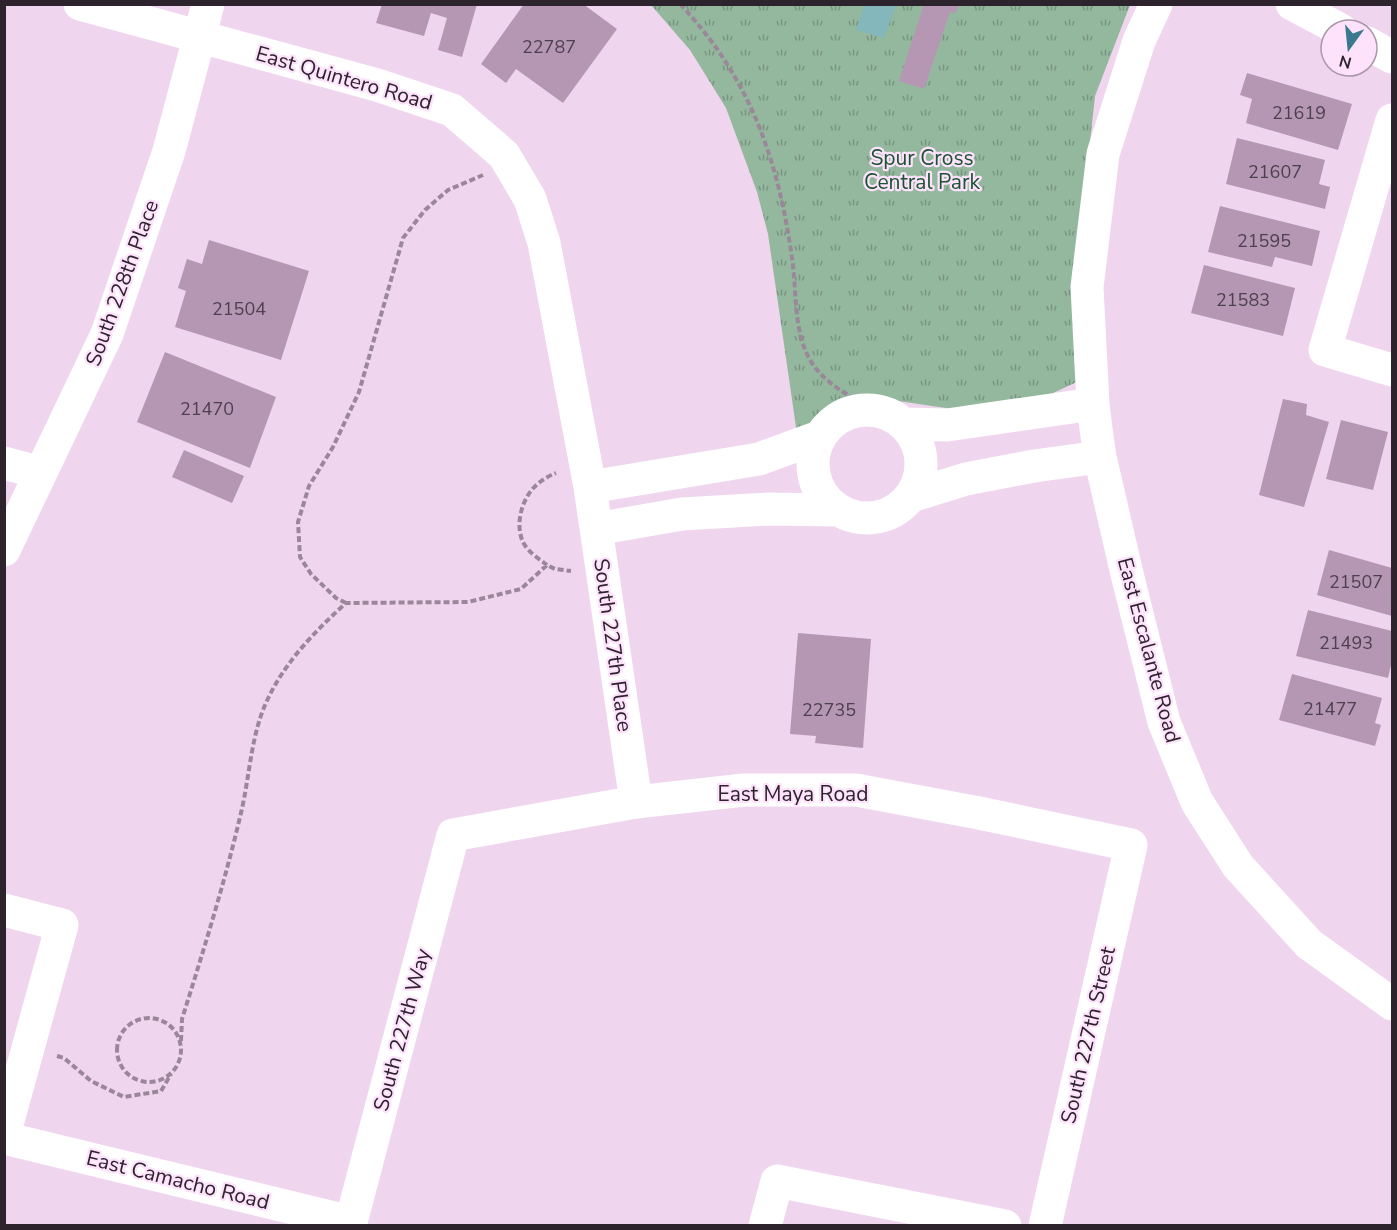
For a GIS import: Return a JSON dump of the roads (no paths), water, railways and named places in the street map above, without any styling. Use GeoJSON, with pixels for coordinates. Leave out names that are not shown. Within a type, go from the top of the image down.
{"type":"FeatureCollection","features":[{"type":"Feature","properties":{"kind":"street","name":"East Quintero Road"},"geometry":{"type":"LineString","coordinates":[[80,4],[377,85],[452,110],[504,155],[530,199],[544,243],[588,477]]}},
{"type":"Feature","properties":{"kind":"street","name":"South 228th Place"},"geometry":{"type":"LineString","coordinates":[[4,550],[107,334],[169,151],[208,4]]}},
{"type":"Feature","properties":{"kind":"street","name":"East Escalante Road"},"geometry":{"type":"LineString","coordinates":[[1156,4],[1139,41],[1103,154],[1087,286],[1097,430],[1164,722],[1197,802],[1238,866],[1309,944],[1392,1004]]}},
{"type":"Feature","properties":{"kind":"street"},"geometry":{"type":"LineString","coordinates":[[1292,4],[1319,18]]}},
{"type":"Feature","properties":{"kind":"street"},"geometry":{"type":"LineString","coordinates":[[1392,120],[1326,350],[1392,370]]}},
{"type":"Feature","properties":{"kind":"street"},"geometry":{"type":"LineString","coordinates":[[858,410],[874,410],[890,415],[904,424],[914,436],[920,451],[921,467],[918,482],[911,496],[899,507],[885,515],[870,518],[853,517],[838,510],[825,500],[817,486],[812,469],[813,453],[819,437],[829,425],[842,415],[858,410]]}},
{"type":"Feature","properties":{"kind":"street"},"geometry":{"type":"LineString","coordinates":[[904,424],[1097,430]]}},
{"type":"Feature","properties":{"kind":"street"},"geometry":{"type":"LineString","coordinates":[[911,496],[966,479],[1034,466],[1097,430]]}},
{"type":"Feature","properties":{"kind":"street"},"geometry":{"type":"LineString","coordinates":[[588,477],[759,459],[819,437]]}},
{"type":"Feature","properties":{"kind":"street"},"geometry":{"type":"LineString","coordinates":[[4,463],[41,473]]}},
{"type":"Feature","properties":{"kind":"street","name":"South 227th Place"},"geometry":{"type":"LineString","coordinates":[[588,477],[636,802]]}},
{"type":"Feature","properties":{"kind":"street"},"geometry":{"type":"LineString","coordinates":[[596,529],[682,514],[767,509],[838,510]]}},
{"type":"Feature","properties":{"kind":"street","name":"East Maya Road"},"geometry":{"type":"LineString","coordinates":[[453,835],[636,802],[744,790],[856,790],[1131,845]]}},
{"type":"Feature","properties":{"kind":"street","name":"South 227th Way"},"geometry":{"type":"LineString","coordinates":[[351,1224],[453,835]]}},
{"type":"Feature","properties":{"kind":"street","name":"South 227th Street"},"geometry":{"type":"LineString","coordinates":[[1045,1226],[1131,845]]}},
{"type":"Feature","properties":{"kind":"street"},"geometry":{"type":"LineString","coordinates":[[4,910],[62,925],[4,1136]]}},
{"type":"Feature","properties":{"kind":"street","name":"East Camacho Road"},"geometry":{"type":"LineString","coordinates":[[4,1136],[351,1224]]}},
{"type":"Feature","properties":{"kind":"street"},"geometry":{"type":"LineString","coordinates":[[765,1226],[777,1181],[1005,1226]]}},
{"type":"Feature","properties":{"kind":"park label","name":"Spur Cross Central Park"},"geometry":{"type":"Point","coordinates":[922,170]}}]}
